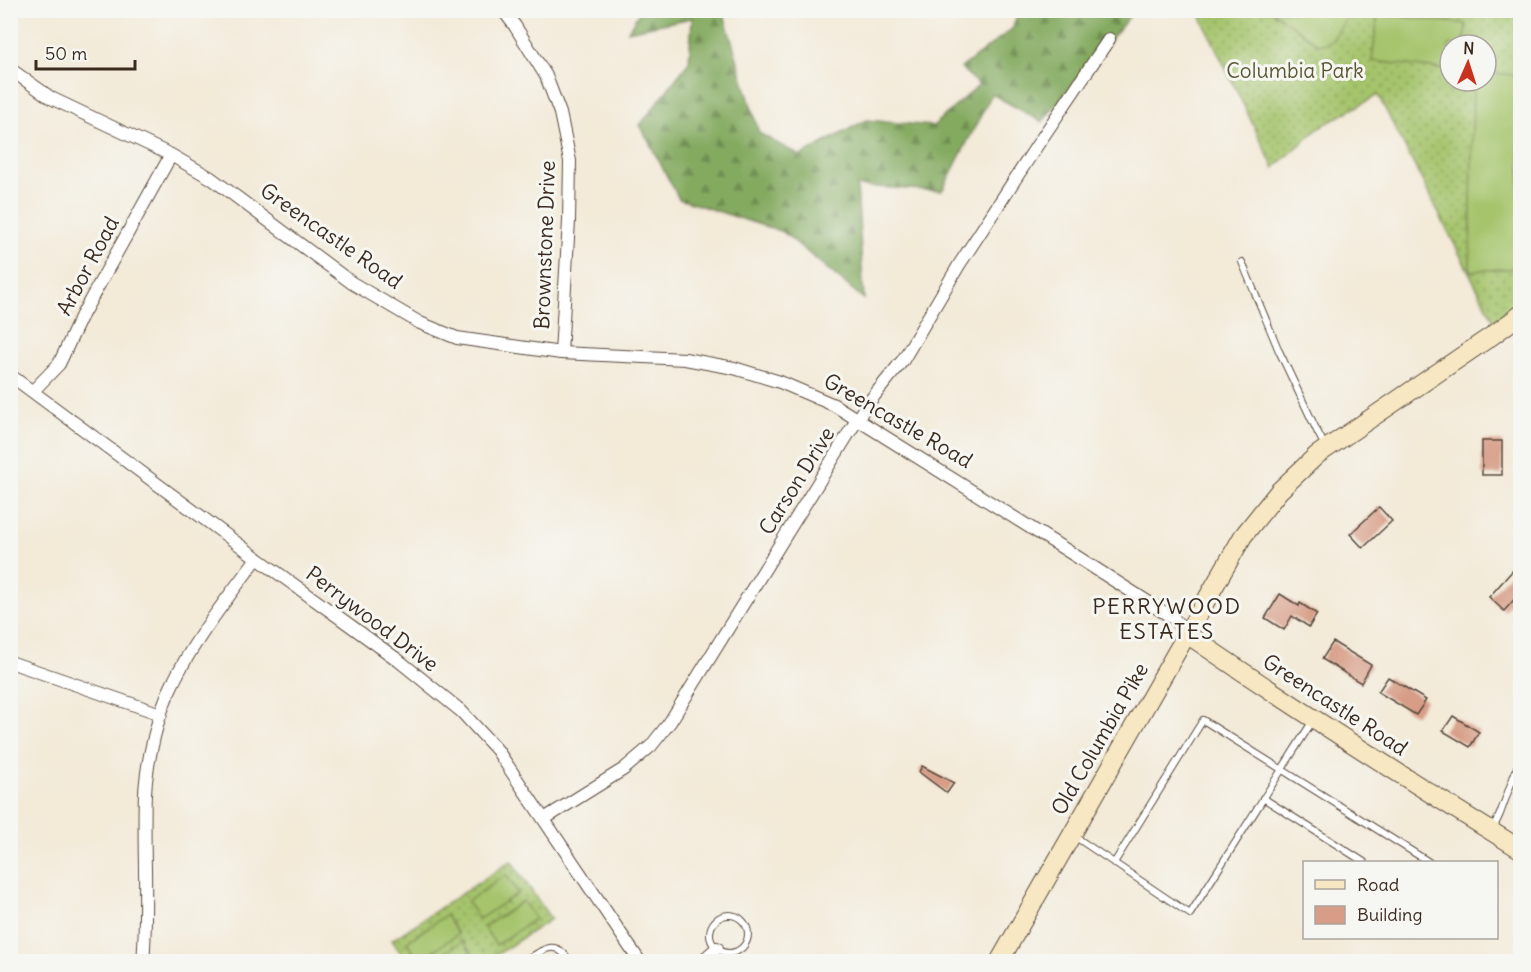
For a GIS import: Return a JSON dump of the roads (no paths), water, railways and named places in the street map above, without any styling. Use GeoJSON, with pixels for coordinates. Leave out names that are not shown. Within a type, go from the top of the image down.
{"type":"FeatureCollection","features":[{"type":"Feature","properties":{"kind":"main road","name":"Old Columbia Pike"},"geometry":{"type":"LineString","coordinates":[[999,962],[1244,536],[1279,491],[1317,456],[1521,315]]}},
{"type":"Feature","properties":{"kind":"main road","name":"Greencastle Road"},"geometry":{"type":"LineString","coordinates":[[1187,634],[1314,719],[1521,849]]}},
{"type":"Feature","properties":{"kind":"street","name":"Brownstone Drive"},"geometry":{"type":"LineString","coordinates":[[503,10],[546,76],[560,113],[570,161],[569,221],[561,353]]}},
{"type":"Feature","properties":{"kind":"street","name":"Carson Drive"},"geometry":{"type":"LineString","coordinates":[[544,819],[624,768],[651,746],[670,722],[858,419],[903,360],[971,246],[1108,39]]}},
{"type":"Feature","properties":{"kind":"street","name":"Greencastle Road"},"geometry":{"type":"LineString","coordinates":[[10,69],[51,98],[171,155],[211,178],[352,283],[420,323],[457,338],[561,353],[685,359],[734,368],[780,382],[834,405],[1173,618],[1187,634]]}},
{"type":"Feature","properties":{"kind":"street","name":"Arbor Road"},"geometry":{"type":"LineString","coordinates":[[33,391],[59,364],[81,317],[171,155]]}},
{"type":"Feature","properties":{"kind":"street","name":"Perrywood Drive"},"geometry":{"type":"LineString","coordinates":[[10,375],[398,660],[461,711],[497,750],[640,962]]}},
{"type":"Feature","properties":{"kind":"street"},"geometry":{"type":"LineString","coordinates":[[143,962],[145,791],[150,756],[161,714],[172,684],[192,649],[257,558]]}},
{"type":"Feature","properties":{"kind":"street"},"geometry":{"type":"LineString","coordinates":[[10,662],[161,714]]}},
{"type":"Feature","properties":{"kind":"street"},"geometry":{"type":"LineString","coordinates":[[701,962],[717,948]]}},
{"type":"Feature","properties":{"kind":"lane"},"geometry":{"type":"LineString","coordinates":[[1242,262],[1279,351],[1327,449]]}},
{"type":"Feature","properties":{"kind":"lane"},"geometry":{"type":"LineString","coordinates":[[1072,835],[1190,914],[1314,719]]}},
{"type":"Feature","properties":{"kind":"lane"},"geometry":{"type":"LineString","coordinates":[[1114,863],[1203,720],[1427,861]]}},
{"type":"Feature","properties":{"kind":"lane"},"geometry":{"type":"LineString","coordinates":[[1492,831],[1521,759]]}},
{"type":"Feature","properties":{"kind":"lane"},"geometry":{"type":"LineString","coordinates":[[1263,798],[1362,861]]}},
{"type":"Feature","properties":{"kind":"lane"},"geometry":{"type":"LineString","coordinates":[[731,915],[742,920],[748,931],[745,944],[741,949],[729,952],[717,948],[713,944],[710,932],[715,921],[731,915]]}},
{"type":"Feature","properties":{"kind":"lane"},"geometry":{"type":"LineString","coordinates":[[524,962],[546,948],[552,947],[563,951],[570,962]]}},
{"type":"Feature","properties":{"kind":"district","name":"PERRYWOOD ESTATES"},"geometry":{"type":"Point","coordinates":[1167,618]}},
{"type":"Feature","properties":{"kind":"park label","name":"Columbia Park"},"geometry":{"type":"Point","coordinates":[1295,71]}}]}
